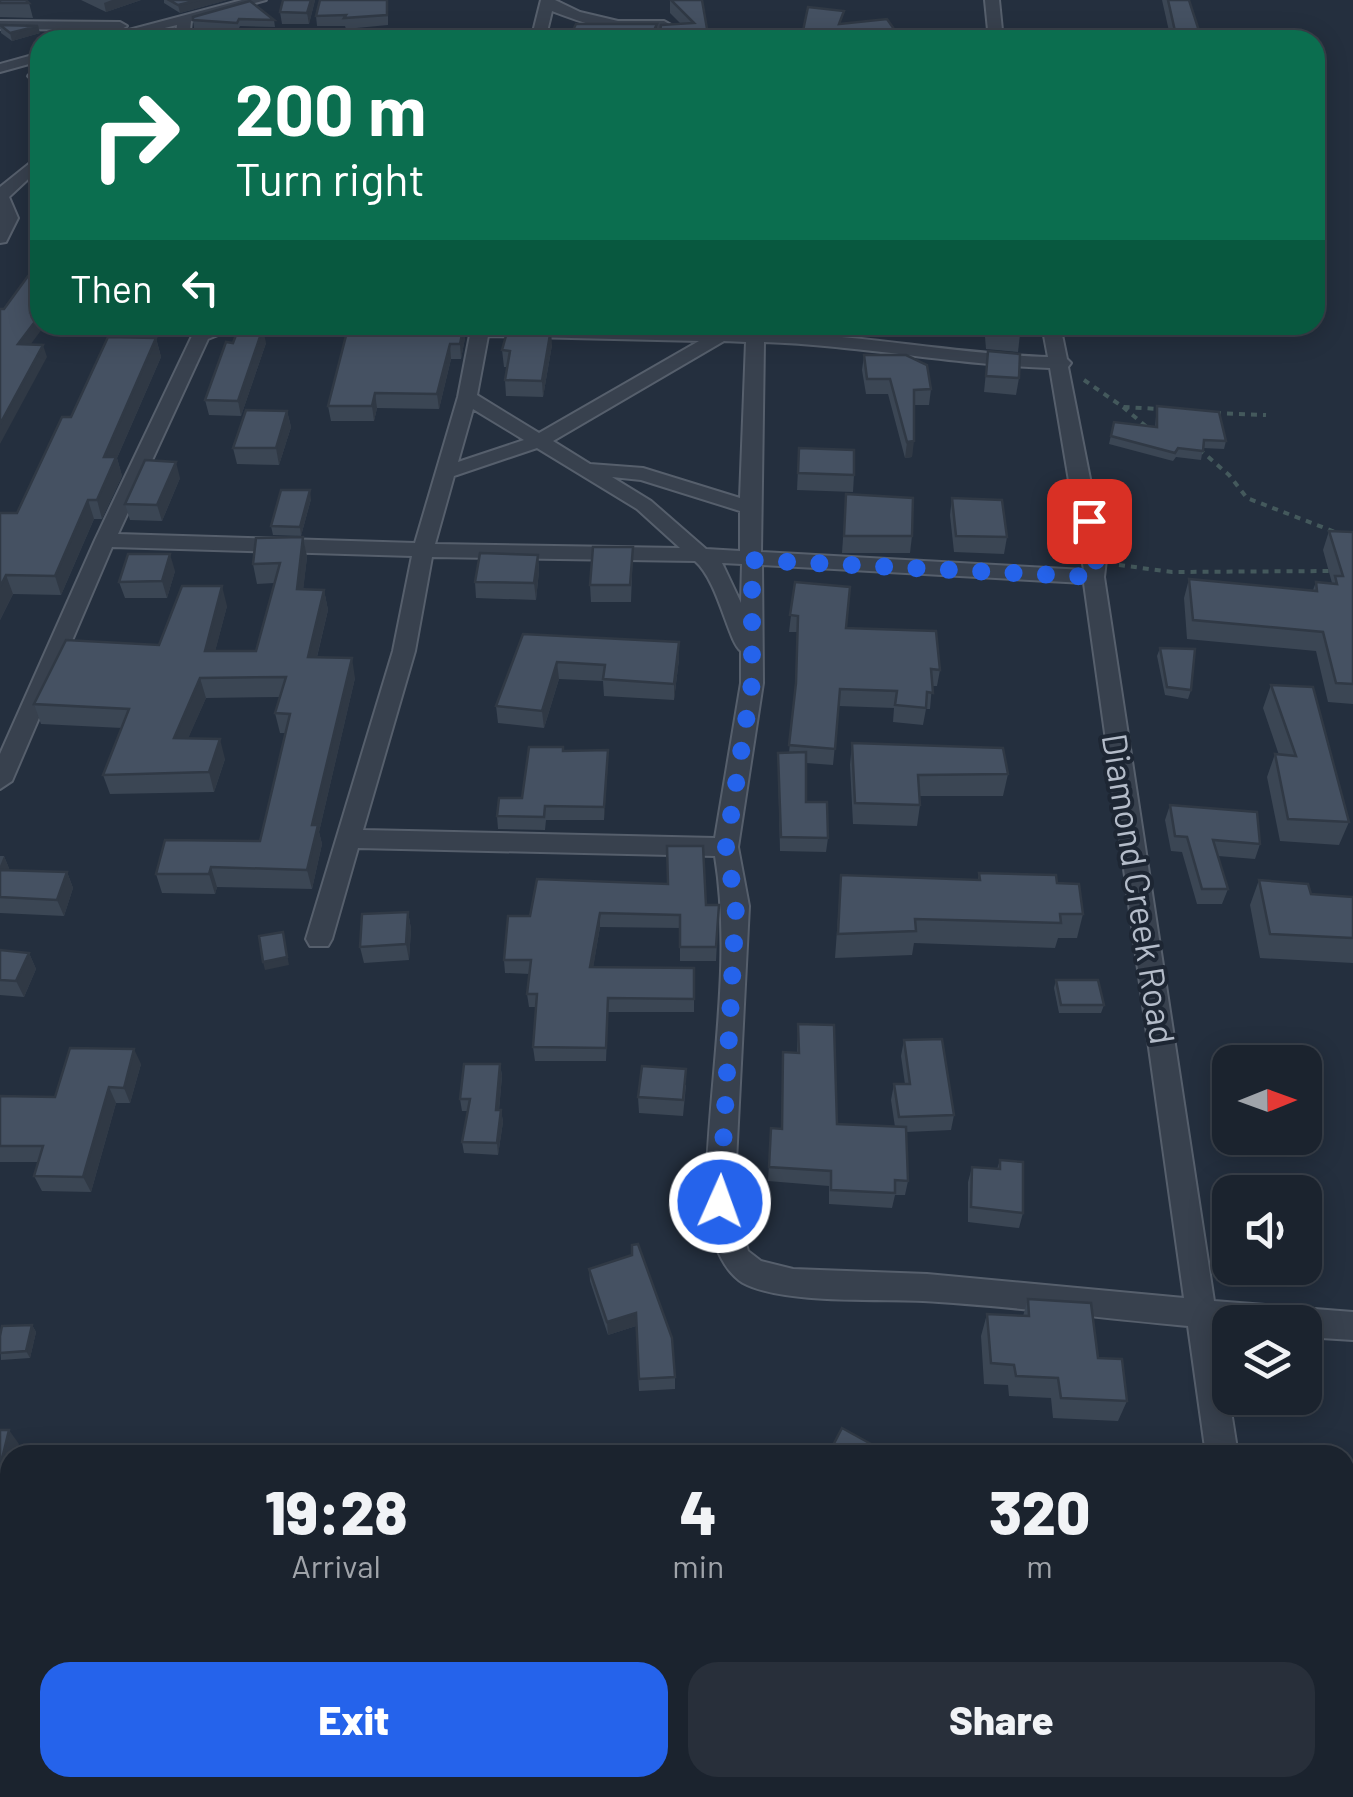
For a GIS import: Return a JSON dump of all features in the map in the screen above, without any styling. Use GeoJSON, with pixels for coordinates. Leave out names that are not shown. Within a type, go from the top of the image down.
{"type":"FeatureCollection","features":[{"type":"Feature","properties":{"kind":"street"},"geometry":{"type":"LineString","coordinates":[[133,30],[184,21],[259,0]]}},
{"type":"Feature","properties":{"kind":"street"},"geometry":{"type":"LineString","coordinates":[[992,0],[995,30]]}},
{"type":"Feature","properties":{"kind":"street"},"geometry":{"type":"LineString","coordinates":[[540,30],[547,2],[603,24],[637,28],[664,25]]}},
{"type":"Feature","properties":{"kind":"street"},"geometry":{"type":"LineString","coordinates":[[183,30],[184,21]]}},
{"type":"Feature","properties":{"kind":"street"},"geometry":{"type":"LineString","coordinates":[[0,25],[144,27]]}},
{"type":"Feature","properties":{"kind":"street"},"geometry":{"type":"LineString","coordinates":[[0,68],[30,60]]}},
{"type":"Feature","properties":{"kind":"street"},"geometry":{"type":"LineString","coordinates":[[0,238],[10,218],[0,202],[2,194],[30,169]]}},
{"type":"Feature","properties":{"kind":"street"},"geometry":{"type":"LineString","coordinates":[[0,780],[196,341],[204,335]]}},
{"type":"Feature","properties":{"kind":"street"},"geometry":{"type":"LineString","coordinates":[[320,940],[404,651],[422,550],[467,397],[479,335]]}},
{"type":"Feature","properties":{"kind":"street"},"geometry":{"type":"LineString","coordinates":[[671,335],[730,335]]}},
{"type":"Feature","properties":{"kind":"street"},"geometry":{"type":"LineString","coordinates":[[755,335],[749,538],[752,683],[726,847],[736,906],[720,1202],[735,1258],[753,1273],[793,1282],[1020,1296],[1212,1317]]}},
{"type":"Feature","properties":{"kind":"street"},"geometry":{"type":"LineString","coordinates":[[788,335],[976,360],[1062,363]]}},
{"type":"Feature","properties":{"kind":"street","name":"Diamond Creek Road"},"geometry":{"type":"LineString","coordinates":[[1054,335],[1062,363],[1095,569],[1220,1445]]}},
{"type":"Feature","properties":{"kind":"street"},"geometry":{"type":"LineString","coordinates":[[442,474],[536,442],[583,419],[718,337]]}},
{"type":"Feature","properties":{"kind":"street"},"geometry":{"type":"LineString","coordinates":[[467,397],[644,505],[714,567],[739,621],[752,683]]}},
{"type":"Feature","properties":{"kind":"street"},"geometry":{"type":"LineString","coordinates":[[588,469],[643,474],[752,508]]}},
{"type":"Feature","properties":{"kind":"street"},"geometry":{"type":"LineString","coordinates":[[105,540],[1095,569]]}},
{"type":"Feature","properties":{"kind":"street"},"geometry":{"type":"LineString","coordinates":[[349,839],[726,847]]}},
{"type":"Feature","properties":{"kind":"street"},"geometry":{"type":"LineString","coordinates":[[1322,1324],[1353,1326]]}},
{"type":"Feature","properties":{"kind":"path"},"geometry":{"type":"LineString","coordinates":[[1062,363],[1156,434]]}},
{"type":"Feature","properties":{"kind":"path"},"geometry":{"type":"LineString","coordinates":[[1124,407],[1164,410]]}},
{"type":"Feature","properties":{"kind":"path"},"geometry":{"type":"LineString","coordinates":[[1215,413],[1266,415]]}},
{"type":"Feature","properties":{"kind":"path"},"geometry":{"type":"LineString","coordinates":[[1189,445],[1206,451],[1247,498],[1335,532]]}},
{"type":"Feature","properties":{"kind":"path"},"geometry":{"type":"LineString","coordinates":[[1095,569],[1236,574],[1294,568],[1333,572]]}},
{"type":"Feature","properties":{"kind":"building"},"geometry":{"type":"Polygon","coordinates":[[[26,0],[29,3],[0,3],[26,0]]]}},
{"type":"Feature","properties":{"kind":"building"},"geometry":{"type":"Polygon","coordinates":[[[169,0],[199,0],[178,5],[169,0]]]}},
{"type":"Feature","properties":{"kind":"building"},"geometry":{"type":"Polygon","coordinates":[[[283,0],[311,0],[307,13],[280,12],[283,0]]]}},
{"type":"Feature","properties":{"kind":"building"},"geometry":{"type":"Polygon","coordinates":[[[320,0],[387,0],[387,15],[316,16],[320,0]]]}},
{"type":"Feature","properties":{"kind":"building"},"geometry":{"type":"Polygon","coordinates":[[[671,0],[702,0],[707,30],[660,30],[661,25],[694,23],[671,0]]]}},
{"type":"Feature","properties":{"kind":"building"},"geometry":{"type":"Polygon","coordinates":[[[1168,0],[1189,0],[1199,30],[1175,30],[1168,0]]]}},
{"type":"Feature","properties":{"kind":"building"},"geometry":{"type":"Polygon","coordinates":[[[250,1],[274,20],[193,20],[193,17],[250,1]]]}},
{"type":"Feature","properties":{"kind":"building"},"geometry":{"type":"Polygon","coordinates":[[[808,7],[844,11],[839,24],[887,19],[895,30],[803,30],[808,7]]]}},
{"type":"Feature","properties":{"kind":"building"},"geometry":{"type":"Polygon","coordinates":[[[576,24],[657,24],[654,30],[573,30],[576,24]]]}},
{"type":"Feature","properties":{"kind":"building"},"geometry":{"type":"Polygon","coordinates":[[[0,25],[38,26],[10,33],[0,25]]]}},
{"type":"Feature","properties":{"kind":"building"},"geometry":{"type":"Polygon","coordinates":[[[30,276],[30,328],[18,344],[43,345],[0,424],[0,309],[30,276]]]}},
{"type":"Feature","properties":{"kind":"building"},"geometry":{"type":"Polygon","coordinates":[[[236,335],[261,335],[238,401],[205,400],[226,342],[233,343],[236,335]]]}},
{"type":"Feature","properties":{"kind":"building"},"geometry":{"type":"Polygon","coordinates":[[[346,335],[462,335],[460,344],[450,344],[437,394],[375,393],[372,406],[328,406],[346,335]]]}},
{"type":"Feature","properties":{"kind":"building"},"geometry":{"type":"Polygon","coordinates":[[[506,335],[550,335],[542,381],[505,380],[510,351],[502,350],[506,335]]]}},
{"type":"Feature","properties":{"kind":"building"},"geometry":{"type":"Polygon","coordinates":[[[108,337],[156,338],[104,457],[116,457],[97,500],[88,500],[55,576],[6,575],[0,587],[0,513],[17,513],[62,417],[71,417],[108,337]]]}},
{"type":"Feature","properties":{"kind":"building"},"geometry":{"type":"Polygon","coordinates":[[[988,351],[1020,354],[1019,378],[986,376],[988,351]]]}},
{"type":"Feature","properties":{"kind":"building"},"geometry":{"type":"Polygon","coordinates":[[[864,355],[906,355],[927,365],[931,389],[914,390],[914,441],[907,442],[890,379],[867,379],[864,355]]]}},
{"type":"Feature","properties":{"kind":"building"},"geometry":{"type":"Polygon","coordinates":[[[1157,406],[1219,412],[1226,441],[1204,440],[1203,451],[1178,448],[1175,453],[1111,436],[1114,422],[1157,427],[1157,406]]]}},
{"type":"Feature","properties":{"kind":"building"},"geometry":{"type":"Polygon","coordinates":[[[246,410],[287,411],[276,448],[233,448],[246,410]]]}},
{"type":"Feature","properties":{"kind":"building"},"geometry":{"type":"Polygon","coordinates":[[[799,448],[854,450],[854,475],[798,473],[799,448]]]}},
{"type":"Feature","properties":{"kind":"building"},"geometry":{"type":"Polygon","coordinates":[[[145,460],[176,462],[157,505],[125,504],[145,460]]]}},
{"type":"Feature","properties":{"kind":"building"},"geometry":{"type":"Polygon","coordinates":[[[281,490],[310,490],[300,527],[271,526],[281,490]]]}},
{"type":"Feature","properties":{"kind":"building"},"geometry":{"type":"Polygon","coordinates":[[[846,494],[913,498],[912,536],[844,536],[846,494]]]}},
{"type":"Feature","properties":{"kind":"building"},"geometry":{"type":"Polygon","coordinates":[[[952,498],[1002,500],[1007,537],[956,536],[952,498]]]}},
{"type":"Feature","properties":{"kind":"building"},"geometry":{"type":"Polygon","coordinates":[[[1329,531],[1353,532],[1353,684],[1336,683],[1323,632],[1193,620],[1189,579],[1317,591],[1316,582],[1337,584],[1335,576],[1343,576],[1329,531]]]}},
{"type":"Feature","properties":{"kind":"building"},"geometry":{"type":"Polygon","coordinates":[[[303,537],[297,589],[324,590],[308,657],[352,658],[312,825],[318,825],[307,870],[211,867],[209,874],[156,874],[165,840],[260,841],[290,714],[275,713],[286,677],[200,678],[174,738],[220,739],[209,772],[103,775],[129,709],[34,704],[66,640],[159,645],[182,586],[222,586],[205,651],[256,651],[280,563],[253,564],[256,538],[303,537]]]}},
{"type":"Feature","properties":{"kind":"building"},"geometry":{"type":"Polygon","coordinates":[[[593,547],[633,547],[630,585],[590,585],[593,547]]]}},
{"type":"Feature","properties":{"kind":"building"},"geometry":{"type":"Polygon","coordinates":[[[480,553],[538,555],[534,583],[475,582],[480,553]]]}},
{"type":"Feature","properties":{"kind":"building"},"geometry":{"type":"Polygon","coordinates":[[[128,554],[170,554],[162,581],[119,582],[128,554]]]}},
{"type":"Feature","properties":{"kind":"building"},"geometry":{"type":"Polygon","coordinates":[[[795,582],[850,587],[846,628],[936,631],[940,670],[931,669],[933,693],[927,692],[926,708],[895,705],[897,691],[840,689],[835,749],[789,745],[796,683],[798,616],[790,615],[795,582]]]}},
{"type":"Feature","properties":{"kind":"building"},"geometry":{"type":"Polygon","coordinates":[[[523,634],[679,642],[674,684],[603,679],[605,665],[557,662],[542,711],[496,706],[523,634]]]}},
{"type":"Feature","properties":{"kind":"building"},"geometry":{"type":"Polygon","coordinates":[[[1160,648],[1195,649],[1191,690],[1167,687],[1160,648]]]}},
{"type":"Feature","properties":{"kind":"building"},"geometry":{"type":"Polygon","coordinates":[[[1271,685],[1313,687],[1349,822],[1288,819],[1275,754],[1296,756],[1271,685]]]}},
{"type":"Feature","properties":{"kind":"building"},"geometry":{"type":"Polygon","coordinates":[[[852,743],[1003,748],[1008,774],[918,775],[920,805],[855,803],[852,743]]]}},
{"type":"Feature","properties":{"kind":"building"},"geometry":{"type":"Polygon","coordinates":[[[529,747],[608,750],[604,807],[545,806],[544,817],[497,816],[499,798],[522,798],[529,747]]]}},
{"type":"Feature","properties":{"kind":"building"},"geometry":{"type":"Polygon","coordinates":[[[806,752],[806,802],[827,802],[828,838],[781,837],[778,753],[806,752]]]}},
{"type":"Feature","properties":{"kind":"building"},"geometry":{"type":"Polygon","coordinates":[[[1170,805],[1257,812],[1260,844],[1213,840],[1228,889],[1202,889],[1187,837],[1175,836],[1170,805]]]}},
{"type":"Feature","properties":{"kind":"building"},"geometry":{"type":"Polygon","coordinates":[[[667,846],[703,846],[706,905],[719,905],[716,947],[680,947],[680,915],[600,913],[590,967],[694,968],[694,999],[608,998],[606,1048],[533,1047],[537,994],[527,994],[531,960],[504,960],[508,916],[530,916],[537,879],[668,884],[667,846]]]}},
{"type":"Feature","properties":{"kind":"building"},"geometry":{"type":"Polygon","coordinates":[[[0,870],[67,872],[57,900],[0,897],[0,870]]]}},
{"type":"Feature","properties":{"kind":"building"},"geometry":{"type":"Polygon","coordinates":[[[979,873],[1056,875],[1057,883],[1079,884],[1083,914],[1060,914],[1061,923],[915,919],[916,931],[838,934],[841,875],[980,880],[979,873]]]}},
{"type":"Feature","properties":{"kind":"building"},"geometry":{"type":"Polygon","coordinates":[[[1259,880],[1308,884],[1311,894],[1353,897],[1353,938],[1270,934],[1259,880]]]}},
{"type":"Feature","properties":{"kind":"building"},"geometry":{"type":"Polygon","coordinates":[[[408,912],[406,944],[360,947],[362,914],[408,912]]]}},
{"type":"Feature","properties":{"kind":"building"},"geometry":{"type":"Polygon","coordinates":[[[283,932],[287,957],[263,962],[259,936],[283,932]]]}},
{"type":"Feature","properties":{"kind":"building"},"geometry":{"type":"Polygon","coordinates":[[[0,950],[29,953],[16,981],[0,980],[0,950]]]}},
{"type":"Feature","properties":{"kind":"building"},"geometry":{"type":"Polygon","coordinates":[[[1056,980],[1098,980],[1104,1005],[1061,1005],[1056,980]]]}},
{"type":"Feature","properties":{"kind":"building"},"geometry":{"type":"Polygon","coordinates":[[[798,1024],[834,1025],[837,1124],[906,1127],[908,1181],[895,1180],[895,1193],[831,1190],[831,1171],[769,1167],[771,1128],[782,1129],[783,1052],[799,1053],[798,1024]]]}},
{"type":"Feature","properties":{"kind":"building"},"geometry":{"type":"Polygon","coordinates":[[[942,1039],[954,1115],[899,1117],[894,1084],[910,1084],[904,1040],[942,1039]]]}},
{"type":"Feature","properties":{"kind":"building"},"geometry":{"type":"Polygon","coordinates":[[[70,1048],[134,1049],[124,1088],[109,1087],[83,1177],[34,1176],[43,1146],[0,1146],[0,1096],[55,1097],[70,1048]]]}},
{"type":"Feature","properties":{"kind":"building"},"geometry":{"type":"Polygon","coordinates":[[[464,1064],[500,1064],[497,1143],[462,1142],[470,1099],[460,1099],[464,1064]]]}},
{"type":"Feature","properties":{"kind":"building"},"geometry":{"type":"Polygon","coordinates":[[[642,1066],[686,1069],[683,1100],[638,1097],[642,1066]]]}},
{"type":"Feature","properties":{"kind":"building"},"geometry":{"type":"Polygon","coordinates":[[[1000,1160],[1023,1162],[1023,1213],[971,1207],[972,1167],[1000,1169],[1000,1160]]]}},
{"type":"Feature","properties":{"kind":"building"},"geometry":{"type":"Polygon","coordinates":[[[638,1244],[672,1338],[675,1377],[639,1379],[636,1313],[607,1322],[589,1269],[632,1255],[632,1245],[638,1244]]]}},
{"type":"Feature","properties":{"kind":"building"},"geometry":{"type":"Polygon","coordinates":[[[1028,1299],[1091,1303],[1098,1358],[1122,1359],[1127,1401],[1061,1398],[1058,1378],[1016,1376],[1014,1365],[991,1363],[987,1314],[1029,1316],[1028,1299]]]}},
{"type":"Feature","properties":{"kind":"building"},"geometry":{"type":"Polygon","coordinates":[[[32,1325],[26,1351],[0,1353],[2,1326],[32,1325]]]}},
{"type":"Feature","properties":{"kind":"building"},"geometry":{"type":"Polygon","coordinates":[[[842,1428],[873,1445],[833,1445],[842,1428]]]}},
{"type":"Feature","properties":{"kind":"building"},"geometry":{"type":"Polygon","coordinates":[[[0,1430],[9,1430],[5,1445],[0,1445],[0,1430]]]}},
{"type":"Feature","properties":{"kind":"route"},"geometry":{"type":"LineString","coordinates":[[720,1202],[736,906],[726,847],[752,683],[752,560],[1094,577],[1096,560],[1089,521]]}}]}
